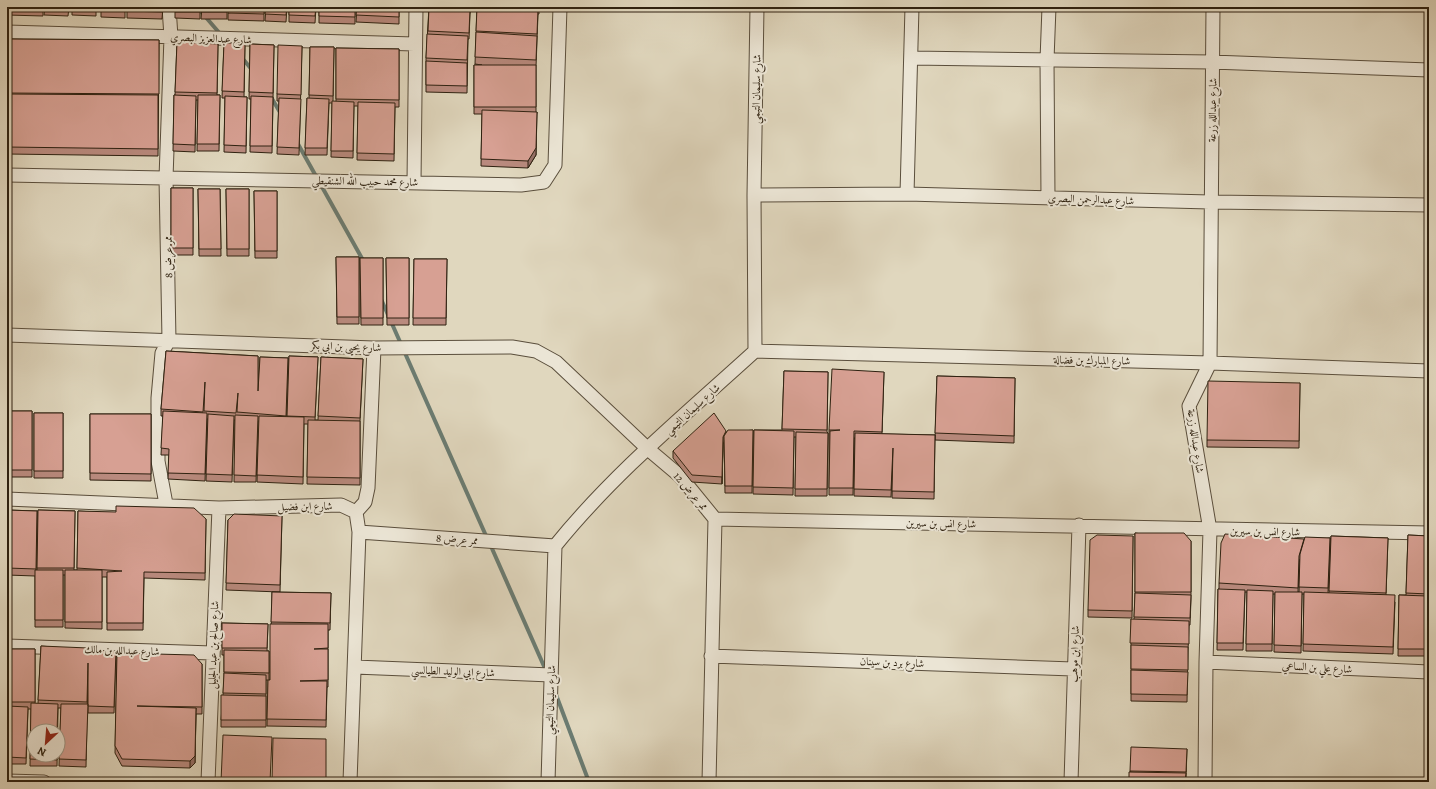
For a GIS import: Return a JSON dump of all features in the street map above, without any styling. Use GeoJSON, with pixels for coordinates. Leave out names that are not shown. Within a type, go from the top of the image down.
{"type":"FeatureCollection","features":[{"type":"Feature","properties":{"kind":"street","name":"ممر عرض 8"},"geometry":{"type":"LineString","coordinates":[[166,504],[158,461],[158,398],[162,353],[169,340],[166,178],[171,37],[170,7]]}},
{"type":"Feature","properties":{"kind":"street"},"geometry":{"type":"LineString","coordinates":[[414,182],[414,44],[416,7]]}},
{"type":"Feature","properties":{"kind":"street","name":"شارع محمد حبيب الله الشنقيطي"},"geometry":{"type":"LineString","coordinates":[[7,175],[521,185],[544,182],[555,165],[560,7]]}},
{"type":"Feature","properties":{"kind":"street","name":"شارع سليمان التيمي"},"geometry":{"type":"LineString","coordinates":[[548,782],[555,546],[573,524],[648,449],[755,351],[754,195],[757,7]]}},
{"type":"Feature","properties":{"kind":"street"},"geometry":{"type":"LineString","coordinates":[[907,194],[912,7]]}},
{"type":"Feature","properties":{"kind":"street"},"geometry":{"type":"LineString","coordinates":[[1048,198],[1047,60],[1049,7]]}},
{"type":"Feature","properties":{"kind":"street","name":"شارع عبدالله زرعة"},"geometry":{"type":"LineString","coordinates":[[1205,782],[1206,662],[1210,530],[1189,406],[1210,362],[1210,202],[1213,7]]}},
{"type":"Feature","properties":{"kind":"street","name":"شارع عبدالعزيز البصري"},"geometry":{"type":"LineString","coordinates":[[7,32],[414,44]]}},
{"type":"Feature","properties":{"kind":"street"},"geometry":{"type":"LineString","coordinates":[[911,58],[1212,62],[1429,70]]}},
{"type":"Feature","properties":{"kind":"street","name":"شارع عبدالرحمن البصري"},"geometry":{"type":"LineString","coordinates":[[754,195],[907,194],[1210,202],[1429,205]]}},
{"type":"Feature","properties":{"kind":"street","name":"شارع يحيى بن ابي بكر"},"geometry":{"type":"LineString","coordinates":[[7,335],[374,348],[512,347],[536,351],[556,362],[648,449]]}},
{"type":"Feature","properties":{"kind":"street"},"geometry":{"type":"LineString","coordinates":[[350,782],[359,532],[356,512],[365,502],[368,488],[374,348]]}},
{"type":"Feature","properties":{"kind":"street","name":"شارع المبارك بن فضالة"},"geometry":{"type":"LineString","coordinates":[[755,351],[1210,362],[1429,370]]}},
{"type":"Feature","properties":{"kind":"street","name":"ممر عرض 12"},"geometry":{"type":"LineString","coordinates":[[648,449],[680,476],[715,519]]}},
{"type":"Feature","properties":{"kind":"street","name":"شارع ابن فضيل"},"geometry":{"type":"LineString","coordinates":[[7,499],[166,504],[219,508],[341,505],[356,512]]}},
{"type":"Feature","properties":{"kind":"street","name":"شارع صالح بن عبد الجليل"},"geometry":{"type":"LineString","coordinates":[[208,782],[219,508]]}},
{"type":"Feature","properties":{"kind":"street"},"geometry":{"type":"LineString","coordinates":[[709,782],[715,519]]}},
{"type":"Feature","properties":{"kind":"street","name":"شارع انس بن سيرين"},"geometry":{"type":"LineString","coordinates":[[715,519],[1079,525],[1210,530],[1429,533]]}},
{"type":"Feature","properties":{"kind":"street","name":"شارع ابن موهب"},"geometry":{"type":"LineString","coordinates":[[1071,782],[1073,669],[1079,525]]}},
{"type":"Feature","properties":{"kind":"street","name":"ممر عرض 8"},"geometry":{"type":"LineString","coordinates":[[359,532],[555,546]]}},
{"type":"Feature","properties":{"kind":"street","name":"شارع عبدالله بن مالك"},"geometry":{"type":"LineString","coordinates":[[7,646],[212,653]]}},
{"type":"Feature","properties":{"kind":"street","name":"شارع برد بن سينان"},"geometry":{"type":"LineString","coordinates":[[712,656],[1073,669]]}},
{"type":"Feature","properties":{"kind":"street","name":"شارع علي بن الساعي"},"geometry":{"type":"LineString","coordinates":[[1206,662],[1429,672]]}},
{"type":"Feature","properties":{"kind":"street","name":"شارع ابي الوليد الطيالسي"},"geometry":{"type":"LineString","coordinates":[[355,668],[551,675]]}},
{"type":"Feature","properties":{"kind":"street"},"geometry":{"type":"LineString","coordinates":[[7,781],[44,782]]}},
{"type":"Feature","properties":{"kind":"building"},"geometry":{"type":"Polygon","coordinates":[[[43,7],[43,9],[7,8],[43,7]]]}},
{"type":"Feature","properties":{"kind":"building"},"geometry":{"type":"Polygon","coordinates":[[[68,7],[68,9],[44,8],[68,7]]]}},
{"type":"Feature","properties":{"kind":"building"},"geometry":{"type":"Polygon","coordinates":[[[96,7],[96,9],[72,8],[96,7]]]}},
{"type":"Feature","properties":{"kind":"building"},"geometry":{"type":"Polygon","coordinates":[[[101,7],[125,7],[125,11],[101,10],[101,7]]]}},
{"type":"Feature","properties":{"kind":"building"},"geometry":{"type":"Polygon","coordinates":[[[127,7],[162,7],[162,12],[127,11],[127,7]]]}},
{"type":"Feature","properties":{"kind":"building"},"geometry":{"type":"Polygon","coordinates":[[[175,7],[200,7],[200,12],[175,12],[175,7]]]}},
{"type":"Feature","properties":{"kind":"building"},"geometry":{"type":"Polygon","coordinates":[[[202,7],[227,7],[227,12],[201,12],[202,7]]]}},
{"type":"Feature","properties":{"kind":"building"},"geometry":{"type":"Polygon","coordinates":[[[228,7],[264,7],[264,14],[228,13],[228,7]]]}},
{"type":"Feature","properties":{"kind":"building"},"geometry":{"type":"Polygon","coordinates":[[[266,7],[287,7],[286,15],[265,14],[266,7]]]}},
{"type":"Feature","properties":{"kind":"building"},"geometry":{"type":"Polygon","coordinates":[[[289,7],[316,7],[315,16],[289,15],[289,7]]]}},
{"type":"Feature","properties":{"kind":"building"},"geometry":{"type":"Polygon","coordinates":[[[319,7],[355,7],[355,17],[319,16],[319,7]]]}},
{"type":"Feature","properties":{"kind":"building"},"geometry":{"type":"Polygon","coordinates":[[[357,7],[399,7],[399,17],[356,15],[357,7]]]}},
{"type":"Feature","properties":{"kind":"building"},"geometry":{"type":"Polygon","coordinates":[[[429,7],[470,9],[469,33],[428,31],[429,7]]]}},
{"type":"Feature","properties":{"kind":"building"},"geometry":{"type":"Polygon","coordinates":[[[477,7],[538,9],[537,34],[476,31],[477,7]]]}},
{"type":"Feature","properties":{"kind":"building"},"geometry":{"type":"Polygon","coordinates":[[[476,32],[537,36],[536,60],[475,57],[476,32]]]}},
{"type":"Feature","properties":{"kind":"building"},"geometry":{"type":"Polygon","coordinates":[[[427,34],[468,36],[467,60],[426,58],[427,34]]]}},
{"type":"Feature","properties":{"kind":"building"},"geometry":{"type":"Polygon","coordinates":[[[7,39],[159,40],[159,94],[7,93],[7,39]]]}},
{"type":"Feature","properties":{"kind":"building"},"geometry":{"type":"Polygon","coordinates":[[[177,42],[218,44],[217,93],[175,92],[177,42]]]}},
{"type":"Feature","properties":{"kind":"building"},"geometry":{"type":"Polygon","coordinates":[[[224,43],[245,43],[244,92],[222,91],[224,43]]]}},
{"type":"Feature","properties":{"kind":"building"},"geometry":{"type":"Polygon","coordinates":[[[250,44],[274,45],[273,93],[249,92],[250,44]]]}},
{"type":"Feature","properties":{"kind":"building"},"geometry":{"type":"Polygon","coordinates":[[[278,45],[302,46],[301,95],[277,94],[278,45]]]}},
{"type":"Feature","properties":{"kind":"building"},"geometry":{"type":"Polygon","coordinates":[[[310,47],[334,47],[333,96],[309,95],[310,47]]]}},
{"type":"Feature","properties":{"kind":"building"},"geometry":{"type":"Polygon","coordinates":[[[336,48],[399,49],[399,100],[336,99],[336,48]]]}},
{"type":"Feature","properties":{"kind":"building"},"geometry":{"type":"Polygon","coordinates":[[[426,61],[467,63],[467,86],[426,85],[426,61]]]}},
{"type":"Feature","properties":{"kind":"building"},"geometry":{"type":"Polygon","coordinates":[[[474,65],[536,65],[536,107],[474,107],[474,65]]]}},
{"type":"Feature","properties":{"kind":"building"},"geometry":{"type":"Polygon","coordinates":[[[7,94],[158,95],[158,149],[7,147],[7,94]]]}},
{"type":"Feature","properties":{"kind":"building"},"geometry":{"type":"Polygon","coordinates":[[[174,95],[196,96],[195,145],[173,144],[174,95]]]}},
{"type":"Feature","properties":{"kind":"building"},"geometry":{"type":"Polygon","coordinates":[[[198,95],[220,95],[219,144],[197,144],[198,95]]]}},
{"type":"Feature","properties":{"kind":"building"},"geometry":{"type":"Polygon","coordinates":[[[225,96],[247,97],[246,146],[224,145],[225,96]]]}},
{"type":"Feature","properties":{"kind":"building"},"geometry":{"type":"Polygon","coordinates":[[[251,96],[273,97],[272,146],[250,146],[251,96]]]}},
{"type":"Feature","properties":{"kind":"building"},"geometry":{"type":"Polygon","coordinates":[[[279,98],[301,99],[299,148],[277,147],[279,98]]]}},
{"type":"Feature","properties":{"kind":"building"},"geometry":{"type":"Polygon","coordinates":[[[307,98],[329,99],[327,148],[305,148],[307,98]]]}},
{"type":"Feature","properties":{"kind":"building"},"geometry":{"type":"Polygon","coordinates":[[[332,101],[354,102],[353,151],[331,151],[332,101]]]}},
{"type":"Feature","properties":{"kind":"building"},"geometry":{"type":"Polygon","coordinates":[[[358,102],[395,103],[394,154],[357,153],[358,102]]]}},
{"type":"Feature","properties":{"kind":"building"},"geometry":{"type":"Polygon","coordinates":[[[482,110],[537,112],[536,148],[528,161],[481,159],[482,110]]]}},
{"type":"Feature","properties":{"kind":"building"},"geometry":{"type":"Polygon","coordinates":[[[171,188],[193,188],[193,248],[171,248],[171,188]]]}},
{"type":"Feature","properties":{"kind":"building"},"geometry":{"type":"Polygon","coordinates":[[[198,189],[220,189],[221,249],[199,249],[198,189]]]}},
{"type":"Feature","properties":{"kind":"building"},"geometry":{"type":"Polygon","coordinates":[[[226,189],[249,189],[249,249],[227,249],[226,189]]]}},
{"type":"Feature","properties":{"kind":"building"},"geometry":{"type":"Polygon","coordinates":[[[254,191],[277,191],[277,251],[255,251],[254,191]]]}},
{"type":"Feature","properties":{"kind":"building"},"geometry":{"type":"Polygon","coordinates":[[[336,257],[359,257],[359,317],[337,317],[336,257]]]}},
{"type":"Feature","properties":{"kind":"building"},"geometry":{"type":"Polygon","coordinates":[[[360,258],[383,258],[383,318],[361,318],[360,258]]]}},
{"type":"Feature","properties":{"kind":"building"},"geometry":{"type":"Polygon","coordinates":[[[386,258],[409,258],[409,318],[387,318],[386,258]]]}},
{"type":"Feature","properties":{"kind":"building"},"geometry":{"type":"Polygon","coordinates":[[[414,259],[447,259],[446,318],[413,318],[414,259]]]}},
{"type":"Feature","properties":{"kind":"building"},"geometry":{"type":"Polygon","coordinates":[[[166,351],[258,356],[258,391],[260,357],[288,358],[286,416],[237,412],[238,393],[236,413],[204,411],[205,382],[203,412],[161,409],[166,351]]]}},
{"type":"Feature","properties":{"kind":"building"},"geometry":{"type":"Polygon","coordinates":[[[289,356],[318,357],[315,417],[287,416],[289,356]]]}},
{"type":"Feature","properties":{"kind":"building"},"geometry":{"type":"Polygon","coordinates":[[[321,357],[363,359],[360,418],[318,416],[321,357]]]}},
{"type":"Feature","properties":{"kind":"building"},"geometry":{"type":"Polygon","coordinates":[[[832,369],[884,372],[882,432],[854,431],[853,488],[829,488],[830,431],[840,430],[829,430],[832,369]]]}},
{"type":"Feature","properties":{"kind":"building"},"geometry":{"type":"Polygon","coordinates":[[[784,371],[828,372],[827,430],[782,429],[784,371]]]}},
{"type":"Feature","properties":{"kind":"building"},"geometry":{"type":"Polygon","coordinates":[[[937,376],[1015,378],[1014,436],[935,433],[937,376]]]}},
{"type":"Feature","properties":{"kind":"building"},"geometry":{"type":"Polygon","coordinates":[[[1208,381],[1300,383],[1299,441],[1207,440],[1208,381]]]}},
{"type":"Feature","properties":{"kind":"building"},"geometry":{"type":"Polygon","coordinates":[[[7,411],[32,411],[32,470],[7,470],[7,411]]]}},
{"type":"Feature","properties":{"kind":"building"},"geometry":{"type":"Polygon","coordinates":[[[163,411],[207,413],[205,474],[168,473],[169,449],[161,448],[163,411]]]}},
{"type":"Feature","properties":{"kind":"building"},"geometry":{"type":"Polygon","coordinates":[[[34,413],[63,413],[63,471],[34,471],[34,413]]]}},
{"type":"Feature","properties":{"kind":"building"},"geometry":{"type":"Polygon","coordinates":[[[714,413],[726,431],[723,437],[722,477],[692,475],[673,451],[714,413]]]}},
{"type":"Feature","properties":{"kind":"building"},"geometry":{"type":"Polygon","coordinates":[[[90,414],[151,414],[151,474],[90,473],[90,414]]]}},
{"type":"Feature","properties":{"kind":"building"},"geometry":{"type":"Polygon","coordinates":[[[208,414],[234,416],[232,475],[206,474],[208,414]]]}},
{"type":"Feature","properties":{"kind":"building"},"geometry":{"type":"Polygon","coordinates":[[[235,415],[258,416],[256,476],[234,475],[235,415]]]}},
{"type":"Feature","properties":{"kind":"building"},"geometry":{"type":"Polygon","coordinates":[[[259,416],[304,417],[303,477],[257,475],[259,416]]]}},
{"type":"Feature","properties":{"kind":"building"},"geometry":{"type":"Polygon","coordinates":[[[308,420],[360,421],[360,478],[307,477],[308,420]]]}},
{"type":"Feature","properties":{"kind":"building"},"geometry":{"type":"Polygon","coordinates":[[[728,430],[753,430],[752,486],[725,486],[724,436],[728,430]]]}},
{"type":"Feature","properties":{"kind":"building"},"geometry":{"type":"Polygon","coordinates":[[[754,430],[794,431],[793,488],[753,487],[754,430]]]}},
{"type":"Feature","properties":{"kind":"building"},"geometry":{"type":"Polygon","coordinates":[[[796,432],[828,433],[827,489],[795,489],[796,432]]]}},
{"type":"Feature","properties":{"kind":"building"},"geometry":{"type":"Polygon","coordinates":[[[855,433],[935,435],[934,492],[892,491],[893,448],[891,490],[854,489],[855,433]]]}},
{"type":"Feature","properties":{"kind":"building"},"geometry":{"type":"Polygon","coordinates":[[[116,506],[194,508],[206,519],[205,573],[144,572],[143,623],[107,623],[107,572],[122,571],[77,568],[78,511],[116,512],[116,506]]]}},
{"type":"Feature","properties":{"kind":"building"},"geometry":{"type":"Polygon","coordinates":[[[7,510],[37,511],[36,569],[7,568],[7,510]]]}},
{"type":"Feature","properties":{"kind":"building"},"geometry":{"type":"Polygon","coordinates":[[[38,510],[75,511],[74,568],[37,568],[38,510]]]}},
{"type":"Feature","properties":{"kind":"building"},"geometry":{"type":"Polygon","coordinates":[[[234,514],[282,516],[280,585],[226,583],[228,520],[234,514]]]}},
{"type":"Feature","properties":{"kind":"building"},"geometry":{"type":"Polygon","coordinates":[[[1135,533],[1184,533],[1191,541],[1191,592],[1135,592],[1135,533]]]}},
{"type":"Feature","properties":{"kind":"building"},"geometry":{"type":"Polygon","coordinates":[[[1225,534],[1304,539],[1299,556],[1298,588],[1219,583],[1221,543],[1225,534]]]}},
{"type":"Feature","properties":{"kind":"building"},"geometry":{"type":"Polygon","coordinates":[[[1097,535],[1133,536],[1132,611],[1088,610],[1090,540],[1097,535]]]}},
{"type":"Feature","properties":{"kind":"building"},"geometry":{"type":"Polygon","coordinates":[[[1408,535],[1429,536],[1429,594],[1406,593],[1408,535]]]}},
{"type":"Feature","properties":{"kind":"building"},"geometry":{"type":"Polygon","coordinates":[[[1331,536],[1388,538],[1386,593],[1329,591],[1331,536]]]}},
{"type":"Feature","properties":{"kind":"building"},"geometry":{"type":"Polygon","coordinates":[[[1305,537],[1330,538],[1328,588],[1299,587],[1300,554],[1305,537]]]}},
{"type":"Feature","properties":{"kind":"building"},"geometry":{"type":"Polygon","coordinates":[[[35,570],[63,570],[63,620],[35,620],[35,570]]]}},
{"type":"Feature","properties":{"kind":"building"},"geometry":{"type":"Polygon","coordinates":[[[65,570],[102,570],[102,622],[65,622],[65,570]]]}},
{"type":"Feature","properties":{"kind":"building"},"geometry":{"type":"Polygon","coordinates":[[[1218,589],[1245,590],[1243,643],[1217,643],[1218,589]]]}},
{"type":"Feature","properties":{"kind":"building"},"geometry":{"type":"Polygon","coordinates":[[[1247,590],[1273,591],[1272,644],[1246,644],[1247,590]]]}},
{"type":"Feature","properties":{"kind":"building"},"geometry":{"type":"Polygon","coordinates":[[[272,592],[331,593],[330,623],[271,622],[272,592]]]}},
{"type":"Feature","properties":{"kind":"building"},"geometry":{"type":"Polygon","coordinates":[[[1275,592],[1302,592],[1301,646],[1274,645],[1275,592]]]}},
{"type":"Feature","properties":{"kind":"building"},"geometry":{"type":"Polygon","coordinates":[[[1304,592],[1395,595],[1393,647],[1303,644],[1304,592]]]}},
{"type":"Feature","properties":{"kind":"building"},"geometry":{"type":"Polygon","coordinates":[[[1135,593],[1191,595],[1190,618],[1134,617],[1135,593]]]}},
{"type":"Feature","properties":{"kind":"building"},"geometry":{"type":"Polygon","coordinates":[[[1399,595],[1427,596],[1426,649],[1398,649],[1399,595]]]}},
{"type":"Feature","properties":{"kind":"building"},"geometry":{"type":"Polygon","coordinates":[[[1429,596],[1429,649],[1428,649],[1429,596]]]}},
{"type":"Feature","properties":{"kind":"building"},"geometry":{"type":"Polygon","coordinates":[[[1131,619],[1189,621],[1189,644],[1130,643],[1131,619]]]}},
{"type":"Feature","properties":{"kind":"building"},"geometry":{"type":"Polygon","coordinates":[[[222,623],[268,624],[267,648],[222,648],[222,623]]]}},
{"type":"Feature","properties":{"kind":"building"},"geometry":{"type":"Polygon","coordinates":[[[270,624],[328,624],[328,648],[314,649],[328,649],[328,680],[300,681],[327,681],[326,720],[267,719],[268,680],[270,680],[270,624]]]}},
{"type":"Feature","properties":{"kind":"building"},"geometry":{"type":"Polygon","coordinates":[[[1131,645],[1188,647],[1188,670],[1131,669],[1131,645]]]}},
{"type":"Feature","properties":{"kind":"building"},"geometry":{"type":"Polygon","coordinates":[[[41,646],[116,651],[114,707],[88,706],[88,663],[87,702],[38,700],[41,646]]]}},
{"type":"Feature","properties":{"kind":"building"},"geometry":{"type":"Polygon","coordinates":[[[7,649],[35,649],[35,702],[7,702],[7,649]]]}},
{"type":"Feature","properties":{"kind":"building"},"geometry":{"type":"Polygon","coordinates":[[[224,650],[269,651],[269,673],[224,672],[224,650]]]}},
{"type":"Feature","properties":{"kind":"building"},"geometry":{"type":"Polygon","coordinates":[[[117,653],[194,655],[202,664],[202,707],[137,706],[196,708],[195,756],[190,761],[122,759],[115,746],[117,653]]]}},
{"type":"Feature","properties":{"kind":"building"},"geometry":{"type":"Polygon","coordinates":[[[1131,670],[1188,672],[1187,695],[1131,694],[1131,670]]]}},
{"type":"Feature","properties":{"kind":"building"},"geometry":{"type":"Polygon","coordinates":[[[224,673],[266,675],[266,694],[223,693],[224,673]]]}},
{"type":"Feature","properties":{"kind":"building"},"geometry":{"type":"Polygon","coordinates":[[[221,695],[266,696],[266,720],[221,720],[221,695]]]}},
{"type":"Feature","properties":{"kind":"building"},"geometry":{"type":"Polygon","coordinates":[[[31,703],[58,704],[57,723],[31,723],[31,703]]]}},
{"type":"Feature","properties":{"kind":"building"},"geometry":{"type":"Polygon","coordinates":[[[61,704],[88,704],[86,760],[66,759],[66,723],[60,723],[61,704]]]}},
{"type":"Feature","properties":{"kind":"building"},"geometry":{"type":"Polygon","coordinates":[[[7,706],[28,707],[27,723],[26,723],[26,758],[7,757],[7,706]]]}},
{"type":"Feature","properties":{"kind":"building"},"geometry":{"type":"Polygon","coordinates":[[[223,735],[272,737],[270,782],[221,782],[223,735]]]}},
{"type":"Feature","properties":{"kind":"building"},"geometry":{"type":"Polygon","coordinates":[[[273,738],[326,739],[326,782],[272,782],[273,738]]]}},
{"type":"Feature","properties":{"kind":"building"},"geometry":{"type":"Polygon","coordinates":[[[1131,747],[1187,749],[1186,772],[1130,771],[1131,747]]]}},
{"type":"Feature","properties":{"kind":"building"},"geometry":{"type":"Polygon","coordinates":[[[1129,772],[1186,773],[1185,782],[1129,782],[1129,772]]]}},
{"type":"Feature","properties":{"kind":"waterway"},"geometry":{"type":"LineString","coordinates":[[197,7],[222,36]]}},
{"type":"Feature","properties":{"kind":"waterway"},"geometry":{"type":"LineString","coordinates":[[243,59],[253,71]]}},
{"type":"Feature","properties":{"kind":"waterway"},"geometry":{"type":"LineString","coordinates":[[271,97],[281,114]]}},
{"type":"Feature","properties":{"kind":"waterway"},"geometry":{"type":"LineString","coordinates":[[298,144],[364,262]]}},
{"type":"Feature","properties":{"kind":"waterway"},"geometry":{"type":"LineString","coordinates":[[381,299],[487,538]]}},
{"type":"Feature","properties":{"kind":"waterway"},"geometry":{"type":"LineString","coordinates":[[490,544],[547,673]]}},
{"type":"Feature","properties":{"kind":"waterway"},"geometry":{"type":"LineString","coordinates":[[555,692],[589,782]]}}]}
